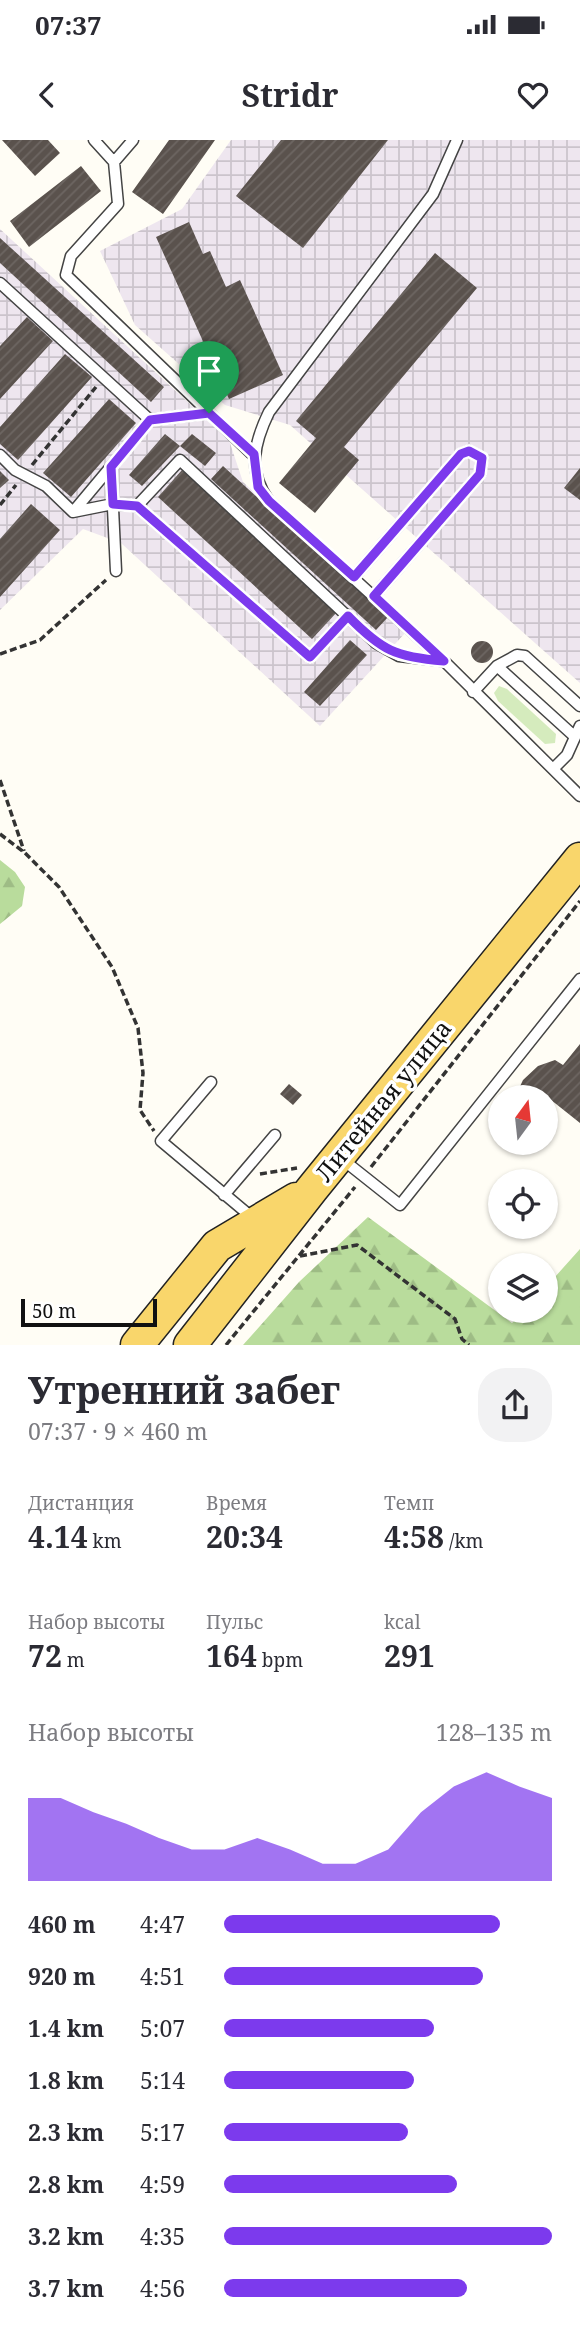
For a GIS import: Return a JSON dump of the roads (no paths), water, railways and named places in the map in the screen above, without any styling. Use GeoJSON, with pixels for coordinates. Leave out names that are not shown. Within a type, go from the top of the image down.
{"type":"FeatureCollection","features":[{"type":"Feature","properties":{"kind":"main road","name":"Литейная улица"},"geometry":{"type":"LineString","coordinates":[[190,1345],[339,1156],[574,880]]}},
{"type":"Feature","properties":{"kind":"main road"},"geometry":{"type":"LineString","coordinates":[[137,1345],[216,1246],[312,1189]]}},
{"type":"Feature","properties":{"kind":"lane"},"geometry":{"type":"LineString","coordinates":[[94,140],[114,162],[118,204],[71,256],[66,275],[254,454]]}},
{"type":"Feature","properties":{"kind":"lane"},"geometry":{"type":"LineString","coordinates":[[114,162],[133,140]]}},
{"type":"Feature","properties":{"kind":"lane"},"geometry":{"type":"LineString","coordinates":[[457,140],[433,194],[269,412],[259,433],[254,454],[258,487],[269,501],[444,661],[580,796]]}},
{"type":"Feature","properties":{"kind":"lane"},"geometry":{"type":"LineString","coordinates":[[0,283],[150,420]]}},
{"type":"Feature","properties":{"kind":"lane"},"geometry":{"type":"LineString","coordinates":[[73,512],[150,420],[209,413]]}},
{"type":"Feature","properties":{"kind":"lane"},"geometry":{"type":"LineString","coordinates":[[354,577],[461,454],[469,451],[482,458],[480,474],[374,596]]}},
{"type":"Feature","properties":{"kind":"lane"},"geometry":{"type":"LineString","coordinates":[[0,455],[24,475],[46,486],[73,512]]}},
{"type":"Feature","properties":{"kind":"lane"},"geometry":{"type":"LineString","coordinates":[[137,506],[180,460],[376,643],[400,656],[444,661]]}},
{"type":"Feature","properties":{"kind":"lane"},"geometry":{"type":"LineString","coordinates":[[111,467],[116,571]]}},
{"type":"Feature","properties":{"kind":"lane"},"geometry":{"type":"LineString","coordinates":[[73,512],[113,504],[137,506],[310,657],[348,616]]}},
{"type":"Feature","properties":{"kind":"lane"},"geometry":{"type":"LineString","coordinates":[[473,692],[497,666],[510,657],[526,656],[580,706]]}},
{"type":"Feature","properties":{"kind":"lane"},"geometry":{"type":"LineString","coordinates":[[497,666],[573,735]]}},
{"type":"Feature","properties":{"kind":"lane"},"geometry":{"type":"LineString","coordinates":[[553,769],[566,755],[573,735],[580,726]]}},
{"type":"Feature","properties":{"kind":"lane"},"geometry":{"type":"LineString","coordinates":[[339,1156],[400,1205],[580,979]]}},
{"type":"Feature","properties":{"kind":"lane"},"geometry":{"type":"LineString","coordinates":[[211,1082],[161,1141],[257,1222]]}},
{"type":"Feature","properties":{"kind":"lane"},"geometry":{"type":"LineString","coordinates":[[224,1195],[275,1135]]}}]}
